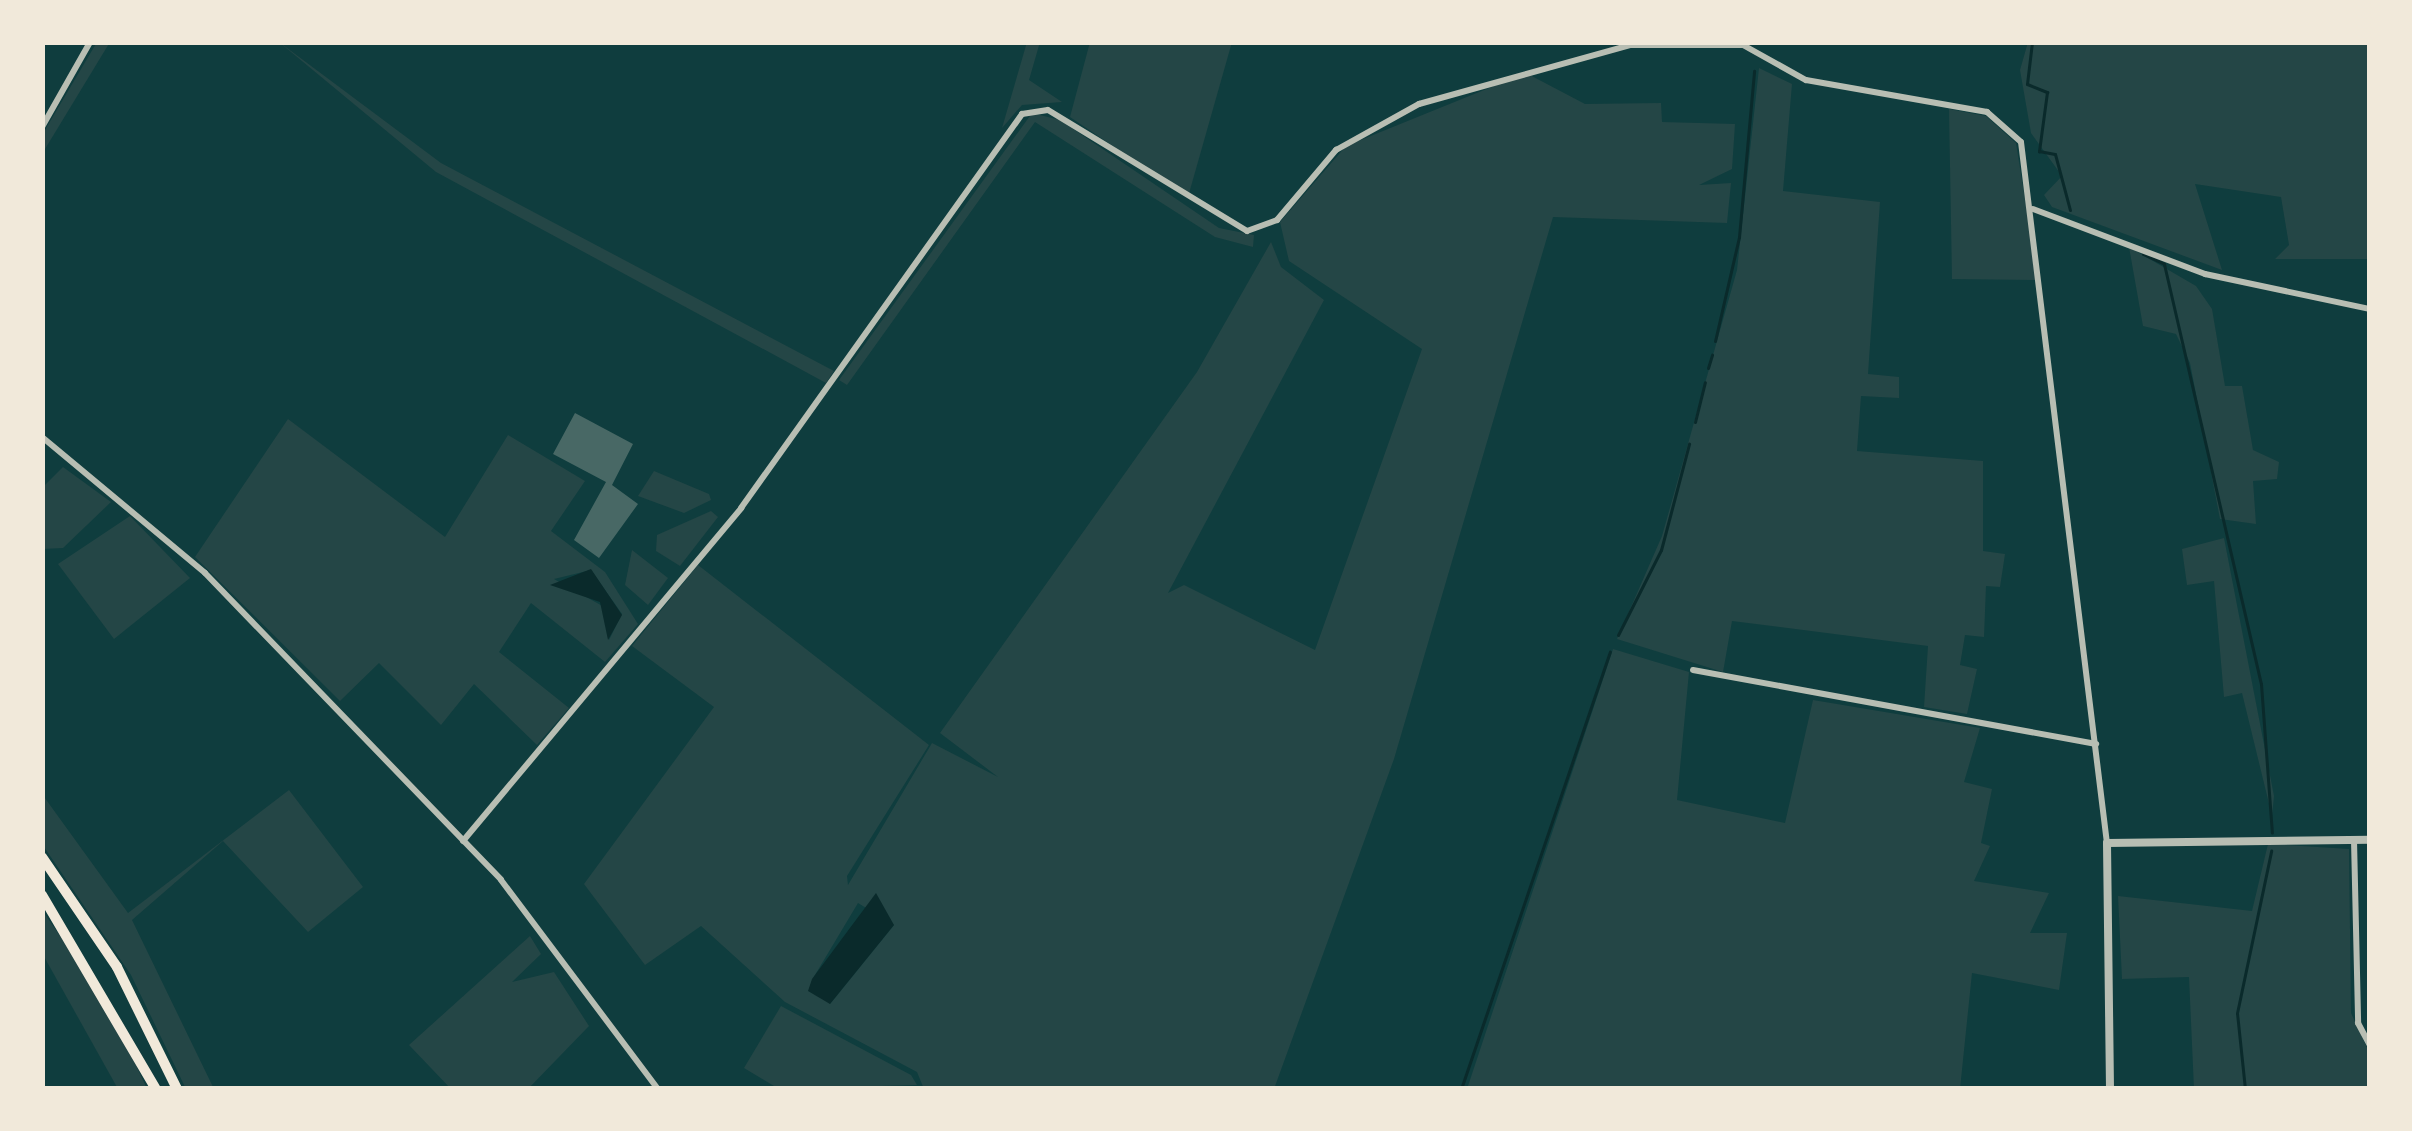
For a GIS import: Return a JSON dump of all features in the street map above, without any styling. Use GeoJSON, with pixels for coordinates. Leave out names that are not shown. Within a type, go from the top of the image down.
{"type":"FeatureCollection","features":[{"type":"Feature","properties":{"kind":"highway"},"geometry":{"type":"LineString","coordinates":[[42,857],[107,950],[177,1089]]}},
{"type":"Feature","properties":{"kind":"highway"},"geometry":{"type":"LineString","coordinates":[[42,895],[106,986],[156,1089]]}},
{"type":"Feature","properties":{"kind":"street"},"geometry":{"type":"LineString","coordinates":[[42,127],[90,42]]}},
{"type":"Feature","properties":{"kind":"street"},"geometry":{"type":"LineString","coordinates":[[464,841],[741,508],[1022,114],[1048,110],[1246,231],[1276,220],[1336,150],[1419,104],[1630,45],[1743,43],[1752,55],[1806,80],[2002,120],[2021,142],[2033,209],[2107,843],[2110,1089]]}},
{"type":"Feature","properties":{"kind":"street"},"geometry":{"type":"LineString","coordinates":[[2033,209],[2205,274],[2370,309]]}},
{"type":"Feature","properties":{"kind":"street"},"geometry":{"type":"LineString","coordinates":[[42,437],[206,573],[464,841],[658,1089]]}},
{"type":"Feature","properties":{"kind":"street"},"geometry":{"type":"LineString","coordinates":[[1693,670],[2096,744]]}},
{"type":"Feature","properties":{"kind":"street"},"geometry":{"type":"LineString","coordinates":[[2354,840],[2358,1023],[2370,1046]]}},
{"type":"Feature","properties":{"kind":"street"},"geometry":{"type":"LineString","coordinates":[[2107,843],[2370,840]]}},
{"type":"Feature","properties":{"kind":"shaded area"},"geometry":{"type":"Polygon","coordinates":[[[97,42],[110,42],[42,154],[42,135],[97,42]]]}},
{"type":"Feature","properties":{"kind":"shaded area"},"geometry":{"type":"Polygon","coordinates":[[[279,42],[441,163],[834,371],[826,383],[436,172],[279,42]]]}},
{"type":"Feature","properties":{"kind":"shaded area"},"geometry":{"type":"Polygon","coordinates":[[[1027,42],[1040,42],[1029,80],[1062,102],[1022,105],[1002,128],[1027,42]]]}},
{"type":"Feature","properties":{"kind":"shaded area"},"geometry":{"type":"Polygon","coordinates":[[[1090,42],[1232,42],[1188,197],[1070,117],[1090,42]]]}},
{"type":"Feature","properties":{"kind":"shaded area"},"geometry":{"type":"Polygon","coordinates":[[[2028,42],[2370,42],[2370,259],[2275,259],[2289,245],[2281,197],[2195,184],[2222,270],[2052,207],[2044,195],[2062,176],[2031,133],[2020,70],[2028,42]]]}},
{"type":"Feature","properties":{"kind":"shaded area"},"geometry":{"type":"Polygon","coordinates":[[[1759,68],[1792,84],[1783,191],[1880,202],[1868,374],[1899,377],[1899,398],[1861,396],[1857,451],[1983,461],[1983,551],[2005,554],[2000,587],[1986,586],[1984,637],[1965,635],[1960,665],[1977,669],[1967,714],[1924,707],[1928,646],[1732,621],[1723,672],[1617,639],[1662,536],[1737,270],[1759,68]]]}},
{"type":"Feature","properties":{"kind":"shaded area"},"geometry":{"type":"Polygon","coordinates":[[[1526,73],[1585,104],[1661,103],[1662,122],[1735,124],[1732,169],[1699,185],[1731,183],[1727,223],[1553,217],[1394,759],[1274,1089],[924,1089],[917,1072],[785,1002],[701,926],[645,965],[584,884],[714,707],[632,646],[698,565],[929,745],[847,876],[848,885],[932,743],[998,777],[940,733],[1197,372],[1271,242],[1281,267],[1324,300],[1168,593],[1184,585],[1315,650],[1422,349],[1289,261],[1280,222],[1346,146],[1526,73]],[[858,903],[812,980],[830,1004],[894,925],[858,903]]]}},
{"type":"Feature","properties":{"kind":"shaded area"},"geometry":{"type":"Polygon","coordinates":[[[1949,109],[1986,116],[2016,143],[2038,280],[1952,279],[1949,109]]]}},
{"type":"Feature","properties":{"kind":"shaded area"},"geometry":{"type":"Polygon","coordinates":[[[1032,113],[1060,120],[1219,228],[1254,235],[1253,247],[1215,237],[1035,122],[847,385],[839,380],[1032,113]]]}},
{"type":"Feature","properties":{"kind":"shaded area"},"geometry":{"type":"Polygon","coordinates":[[[2129,247],[2196,286],[2212,309],[2225,386],[2242,386],[2253,450],[2279,462],[2277,479],[2253,481],[2256,524],[2220,519],[2190,363],[2176,334],[2143,326],[2129,247]]]}},
{"type":"Feature","properties":{"kind":"shaded area"},"geometry":{"type":"Polygon","coordinates":[[[288,419],[445,537],[508,435],[585,481],[551,531],[605,572],[638,624],[605,662],[531,603],[499,652],[569,708],[537,745],[474,684],[441,725],[379,663],[340,701],[195,557],[288,419]],[[591,570],[554,579],[606,608],[609,640],[622,614],[591,570]]]}},
{"type":"Feature","properties":{"kind":"shaded area"},"geometry":{"type":"Polygon","coordinates":[[[63,467],[111,502],[63,548],[42,549],[42,488],[63,467]]]}},
{"type":"Feature","properties":{"kind":"shaded area"},"geometry":{"type":"Polygon","coordinates":[[[654,471],[709,494],[711,500],[684,513],[638,496],[654,471]]]}},
{"type":"Feature","properties":{"kind":"shaded area"},"geometry":{"type":"Polygon","coordinates":[[[711,511],[718,517],[680,566],[656,551],[657,535],[711,511]]]}},
{"type":"Feature","properties":{"kind":"shaded area"},"geometry":{"type":"Polygon","coordinates":[[[130,516],[190,578],[114,639],[58,564],[130,516]]]}},
{"type":"Feature","properties":{"kind":"shaded area"},"geometry":{"type":"Polygon","coordinates":[[[2224,538],[2274,796],[2272,816],[2242,693],[2224,697],[2214,581],[2187,585],[2182,549],[2224,538]]]}},
{"type":"Feature","properties":{"kind":"shaded area"},"geometry":{"type":"Polygon","coordinates":[[[632,550],[668,578],[648,605],[625,585],[632,550]]]}},
{"type":"Feature","properties":{"kind":"shaded area"},"geometry":{"type":"Polygon","coordinates":[[[591,569],[622,615],[608,640],[600,602],[550,585],[591,569]]]}},
{"type":"Feature","properties":{"kind":"shaded area"},"geometry":{"type":"Polygon","coordinates":[[[1613,649],[1689,672],[1677,800],[1785,823],[1813,700],[1980,728],[1964,782],[1992,789],[1981,843],[1990,846],[1974,881],[2049,893],[2030,933],[2067,933],[2059,990],[1972,973],[1960,1089],[1467,1089],[1613,649]]]}},
{"type":"Feature","properties":{"kind":"shaded area"},"geometry":{"type":"Polygon","coordinates":[[[289,790],[363,887],[308,932],[223,841],[132,920],[214,1089],[186,1089],[131,975],[42,844],[42,794],[128,913],[289,790]]]}},
{"type":"Feature","properties":{"kind":"shaded area"},"geometry":{"type":"Polygon","coordinates":[[[2268,844],[2349,849],[2351,1013],[2370,1054],[2370,1089],[2194,1089],[2189,977],[2122,979],[2118,896],[2252,911],[2268,844]]]}},
{"type":"Feature","properties":{"kind":"shaded area"},"geometry":{"type":"Polygon","coordinates":[[[876,893],[894,925],[830,1004],[808,991],[812,979],[876,893]]]}},
{"type":"Feature","properties":{"kind":"shaded area"},"geometry":{"type":"Polygon","coordinates":[[[42,910],[109,1006],[147,1089],[118,1089],[42,953],[42,910]]]}},
{"type":"Feature","properties":{"kind":"shaded area"},"geometry":{"type":"Polygon","coordinates":[[[530,936],[541,954],[512,982],[554,972],[589,1026],[528,1089],[451,1089],[409,1045],[530,936]]]}},
{"type":"Feature","properties":{"kind":"shaded area"},"geometry":{"type":"Polygon","coordinates":[[[781,1006],[911,1075],[917,1085],[779,1089],[744,1068],[781,1006]]]}},
{"type":"Feature","properties":{"kind":"building"},"geometry":{"type":"Polygon","coordinates":[[[575,413],[633,444],[612,485],[638,504],[599,558],[574,540],[606,482],[553,454],[575,413]]]}},
{"type":"Feature","properties":{"kind":"waterway"},"geometry":{"type":"LineString","coordinates":[[1767,43],[1775,42]]}},
{"type":"Feature","properties":{"kind":"waterway"},"geometry":{"type":"LineString","coordinates":[[2032,42],[2027,84],[2047,92],[2039,151],[2055,154],[2070,210]]}},
{"type":"Feature","properties":{"kind":"waterway"},"geometry":{"type":"LineString","coordinates":[[1715,341],[1739,237],[1754,71]]}},
{"type":"Feature","properties":{"kind":"waterway"},"geometry":{"type":"LineString","coordinates":[[2143,254],[2164,264],[2261,684],[2272,833]]}},
{"type":"Feature","properties":{"kind":"waterway"},"geometry":{"type":"LineString","coordinates":[[1708,368],[1712,355]]}},
{"type":"Feature","properties":{"kind":"waterway"},"geometry":{"type":"LineString","coordinates":[[1695,422],[1705,382]]}},
{"type":"Feature","properties":{"kind":"waterway"},"geometry":{"type":"LineString","coordinates":[[1618,635],[1661,550],[1689,444]]}},
{"type":"Feature","properties":{"kind":"waterway"},"geometry":{"type":"LineString","coordinates":[[1461,1089],[1610,652]]}},
{"type":"Feature","properties":{"kind":"waterway"},"geometry":{"type":"LineString","coordinates":[[2245,1089],[2237,1013],[2271,851]]}}]}
